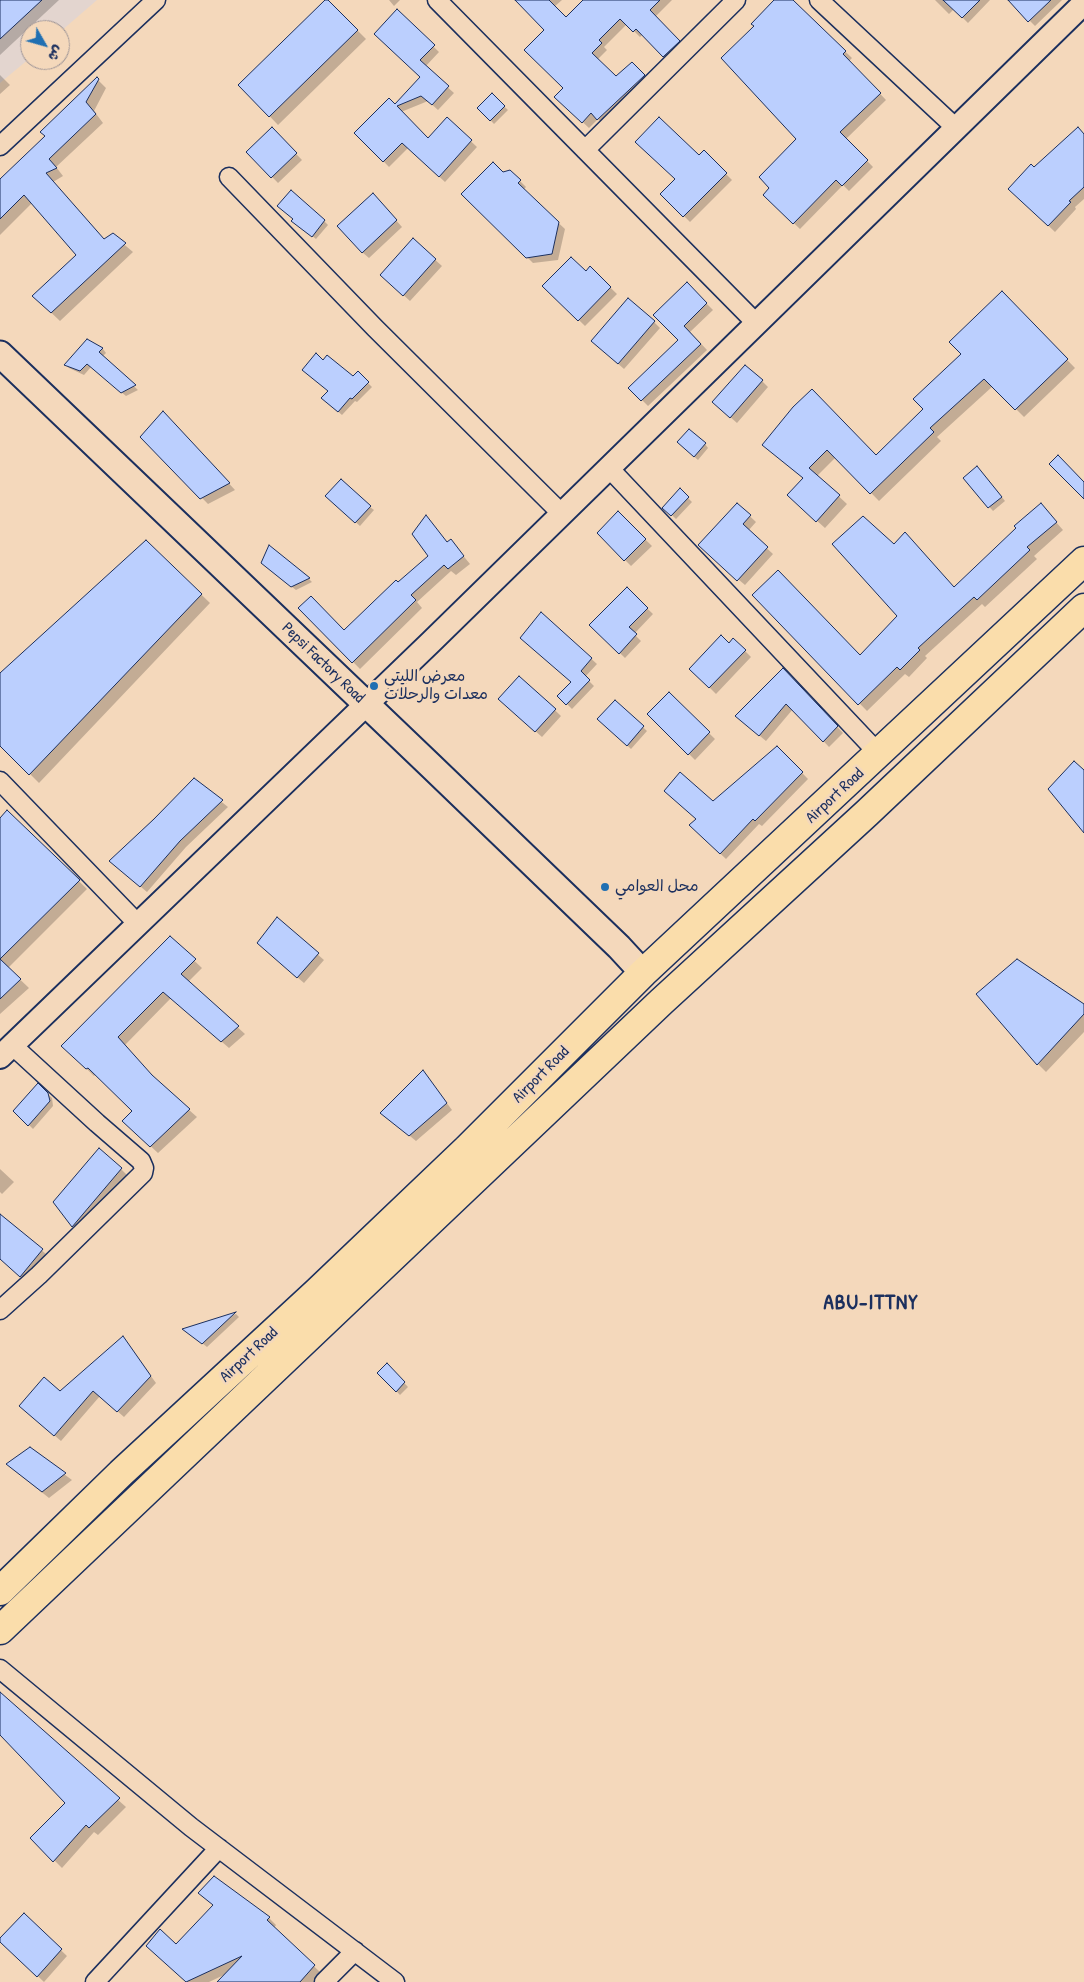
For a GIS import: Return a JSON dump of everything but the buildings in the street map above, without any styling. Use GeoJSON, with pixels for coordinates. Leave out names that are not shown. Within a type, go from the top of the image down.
{"type":"FeatureCollection","features":[{"type":"Feature","properties":{"kind":"highway","name":"Airport Road"},"geometry":{"type":"LineString","coordinates":[[0,1591],[121,1473],[407,1206],[644,973],[1084,561]]}},
{"type":"Feature","properties":{"kind":"highway","name":"Airport Road"},"geometry":{"type":"LineString","coordinates":[[0,1630],[661,1002],[867,813],[1084,608]]}},
{"type":"Feature","properties":{"kind":"highway"},"geometry":{"type":"LineString","coordinates":[[121,1473],[146,1493]]}},
{"type":"Feature","properties":{"kind":"main road","name":"Pepsi Factory Road"},"geometry":{"type":"LineString","coordinates":[[0,354],[644,973]]}},
{"type":"Feature","properties":{"kind":"street"},"geometry":{"type":"LineString","coordinates":[[0,146],[156,0]]}},
{"type":"Feature","properties":{"kind":"street"},"geometry":{"type":"LineString","coordinates":[[437,0],[756,323]]}},
{"type":"Feature","properties":{"kind":"street"},"geometry":{"type":"LineString","coordinates":[[585,150],[736,0]]}},
{"type":"Feature","properties":{"kind":"street"},"geometry":{"type":"LineString","coordinates":[[820,0],[956,128]]}},
{"type":"Feature","properties":{"kind":"street"},"geometry":{"type":"LineString","coordinates":[[0,1310],[39,1275],[143,1173],[144,1168],[141,1161],[6,1051],[562,514],[1084,3]]}},
{"type":"Feature","properties":{"kind":"street"},"geometry":{"type":"LineString","coordinates":[[229,177],[375,328],[562,514]]}},
{"type":"Feature","properties":{"kind":"street"},"geometry":{"type":"LineString","coordinates":[[609,468],[879,754]]}},
{"type":"Feature","properties":{"kind":"street"},"geometry":{"type":"LineString","coordinates":[[0,782],[138,923]]}},
{"type":"Feature","properties":{"kind":"street"},"geometry":{"type":"LineString","coordinates":[[0,1669],[191,1827],[395,1982]]}},
{"type":"Feature","properties":{"kind":"street"},"geometry":{"type":"LineString","coordinates":[[95,1982],[219,1848]]}},
{"type":"Feature","properties":{"kind":"street"},"geometry":{"type":"LineString","coordinates":[[324,1982],[355,1951]]}},
{"type":"Feature","properties":{"kind":"shaded area"},"geometry":{"type":"Polygon","coordinates":[[[0,0],[97,0],[70,23],[70,20],[20,20],[20,66],[0,83],[0,0]]]}},
{"type":"Feature","properties":{"kind":"place","name":"معرض الليتي معدات والرحلات"},"geometry":{"type":"Point","coordinates":[374,686]}},
{"type":"Feature","properties":{"kind":"place","name":"محل العوامي"},"geometry":{"type":"Point","coordinates":[605,887]}},
{"type":"Feature","properties":{"kind":"district","name":"ABU-ITTNY"},"geometry":{"type":"Point","coordinates":[871,1303]}}]}
